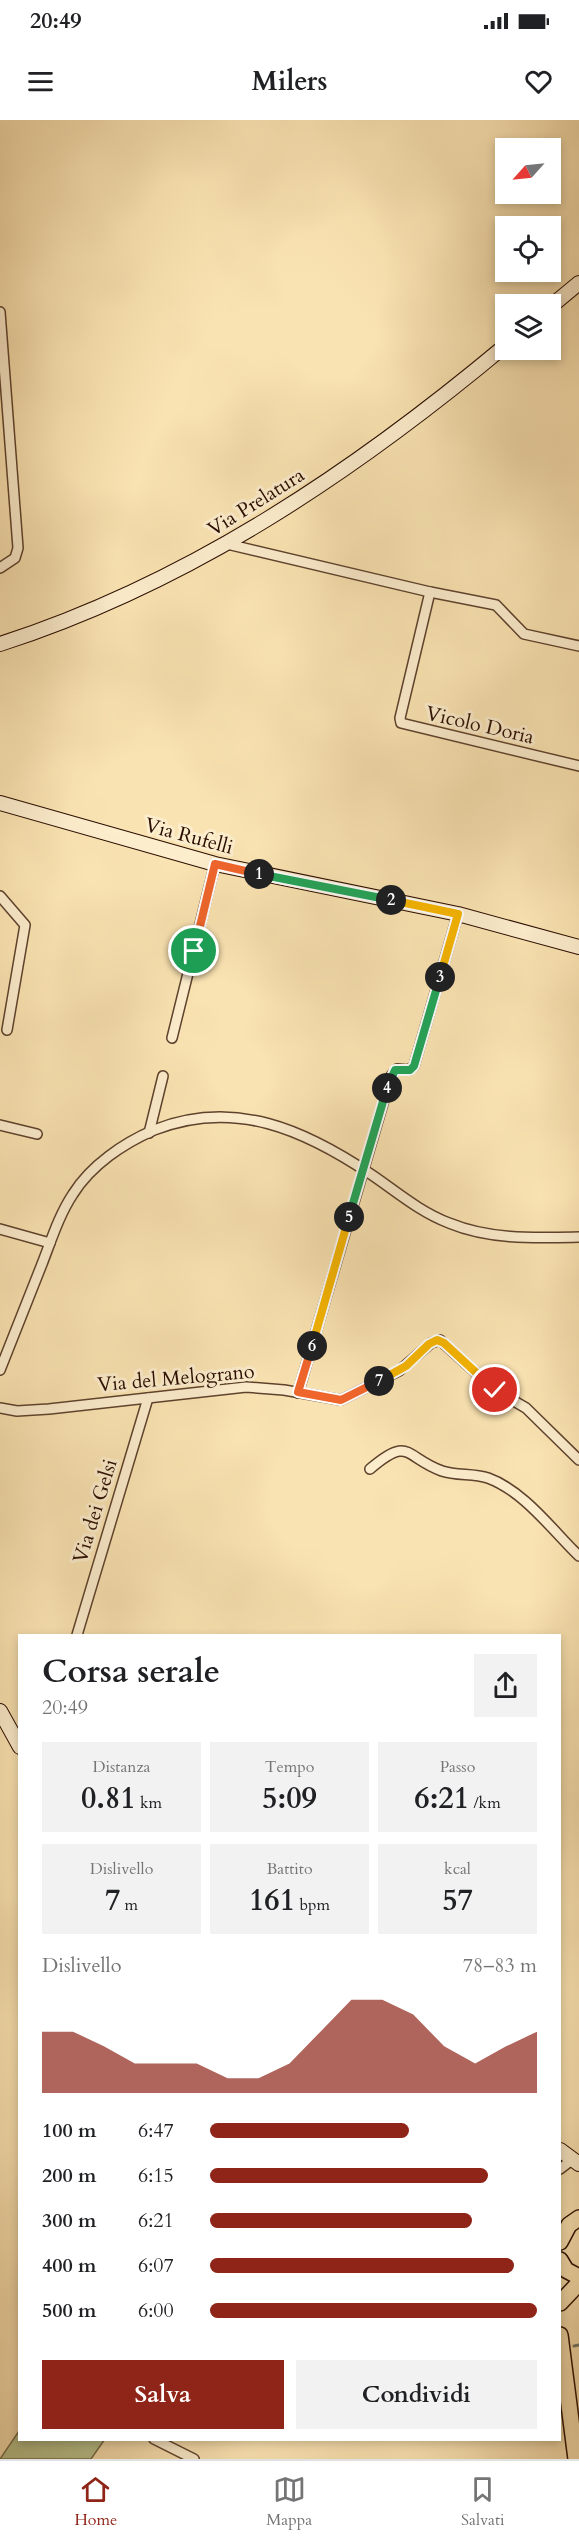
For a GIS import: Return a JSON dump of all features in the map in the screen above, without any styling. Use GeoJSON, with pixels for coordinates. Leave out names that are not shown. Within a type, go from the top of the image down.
{"type":"FeatureCollection","features":[{"type":"Feature","properties":{"kind":"main road"},"geometry":{"type":"LineString","coordinates":[[561,2238],[578,2217]]}},
{"type":"Feature","properties":{"kind":"main road"},"geometry":{"type":"LineString","coordinates":[[561,2263],[566,2270],[579,2277]]}},
{"type":"Feature","properties":{"kind":"main road"},"geometry":{"type":"LineString","coordinates":[[561,2302],[579,2283]]}},
{"type":"Feature","properties":{"kind":"main road"},"geometry":{"type":"LineString","coordinates":[[561,2343],[576,2459]]}},
{"type":"Feature","properties":{"kind":"street"},"geometry":{"type":"LineString","coordinates":[[561,298],[579,283]]}},
{"type":"Feature","properties":{"kind":"street"},"geometry":{"type":"LineString","coordinates":[[0,312],[18,550],[15,558],[0,568]]}},
{"type":"Feature","properties":{"kind":"street","name":"Via Prelatura"},"geometry":{"type":"LineString","coordinates":[[0,644],[105,606],[227,544],[331,478],[495,353]]}},
{"type":"Feature","properties":{"kind":"street"},"geometry":{"type":"LineString","coordinates":[[227,544],[430,592],[496,604],[519,631],[579,646]]}},
{"type":"Feature","properties":{"kind":"street","name":"Vicolo Doria"},"geometry":{"type":"LineString","coordinates":[[430,592],[400,718],[401,723],[579,766]]}},
{"type":"Feature","properties":{"kind":"street","name":"Via Rufelli"},"geometry":{"type":"LineString","coordinates":[[0,803],[215,864],[458,914],[579,946]]}},
{"type":"Feature","properties":{"kind":"street"},"geometry":{"type":"LineString","coordinates":[[172,1038],[215,864]]}},
{"type":"Feature","properties":{"kind":"street"},"geometry":{"type":"LineString","coordinates":[[0,896],[25,925],[7,1030]]}},
{"type":"Feature","properties":{"kind":"street"},"geometry":{"type":"LineString","coordinates":[[298,1392],[392,1074],[397,1069],[410,1070],[414,1066],[458,914]]}},
{"type":"Feature","properties":{"kind":"street"},"geometry":{"type":"LineString","coordinates":[[148,1133],[162,1076]]}},
{"type":"Feature","properties":{"kind":"street"},"geometry":{"type":"LineString","coordinates":[[0,1370],[69,1200],[84,1180],[118,1150],[148,1133],[177,1123],[203,1119],[252,1119],[297,1134],[363,1169],[418,1209],[454,1226],[502,1236],[579,1237]]}},
{"type":"Feature","properties":{"kind":"street"},"geometry":{"type":"LineString","coordinates":[[0,1125],[37,1134]]}},
{"type":"Feature","properties":{"kind":"street"},"geometry":{"type":"LineString","coordinates":[[0,1229],[50,1243]]}},
{"type":"Feature","properties":{"kind":"street","name":"Via del Melograno"},"geometry":{"type":"LineString","coordinates":[[0,1408],[34,1410],[246,1387],[298,1392],[328,1399],[347,1398],[399,1371],[431,1343],[441,1340],[492,1388],[526,1408],[579,1460]]}},
{"type":"Feature","properties":{"kind":"street","name":"Via dei Gelsi"},"geometry":{"type":"LineString","coordinates":[[77,1634],[148,1398]]}},
{"type":"Feature","properties":{"kind":"street"},"geometry":{"type":"LineString","coordinates":[[370,1469],[390,1453],[402,1450],[445,1472],[492,1480],[513,1493],[579,1556]]}},
{"type":"Feature","properties":{"kind":"street"},"geometry":{"type":"LineString","coordinates":[[0,1711],[18,1743]]}},
{"type":"Feature","properties":{"kind":"street"},"geometry":{"type":"LineString","coordinates":[[561,2151],[576,2162],[561,2169]]}},
{"type":"Feature","properties":{"kind":"street"},"geometry":{"type":"LineString","coordinates":[[158,2441],[194,2459]]}},
{"type":"Feature","properties":{"kind":"green space"},"geometry":{"type":"Polygon","coordinates":[[[18,2432],[18,2441],[104,2441],[91,2459],[0,2459],[18,2432]]]}},
{"type":"Feature","properties":{"kind":"waterway"},"geometry":{"type":"LineString","coordinates":[[574,2346],[579,2345]]}},
{"type":"Feature","properties":{"kind":"route"},"geometry":{"type":"LineString","coordinates":[[194,951],[215,864],[458,914],[414,1066],[410,1070],[397,1069],[391,1076],[298,1392],[328,1399],[347,1398],[399,1371],[429,1344],[437,1340],[441,1340],[495,1390]]}}]}
